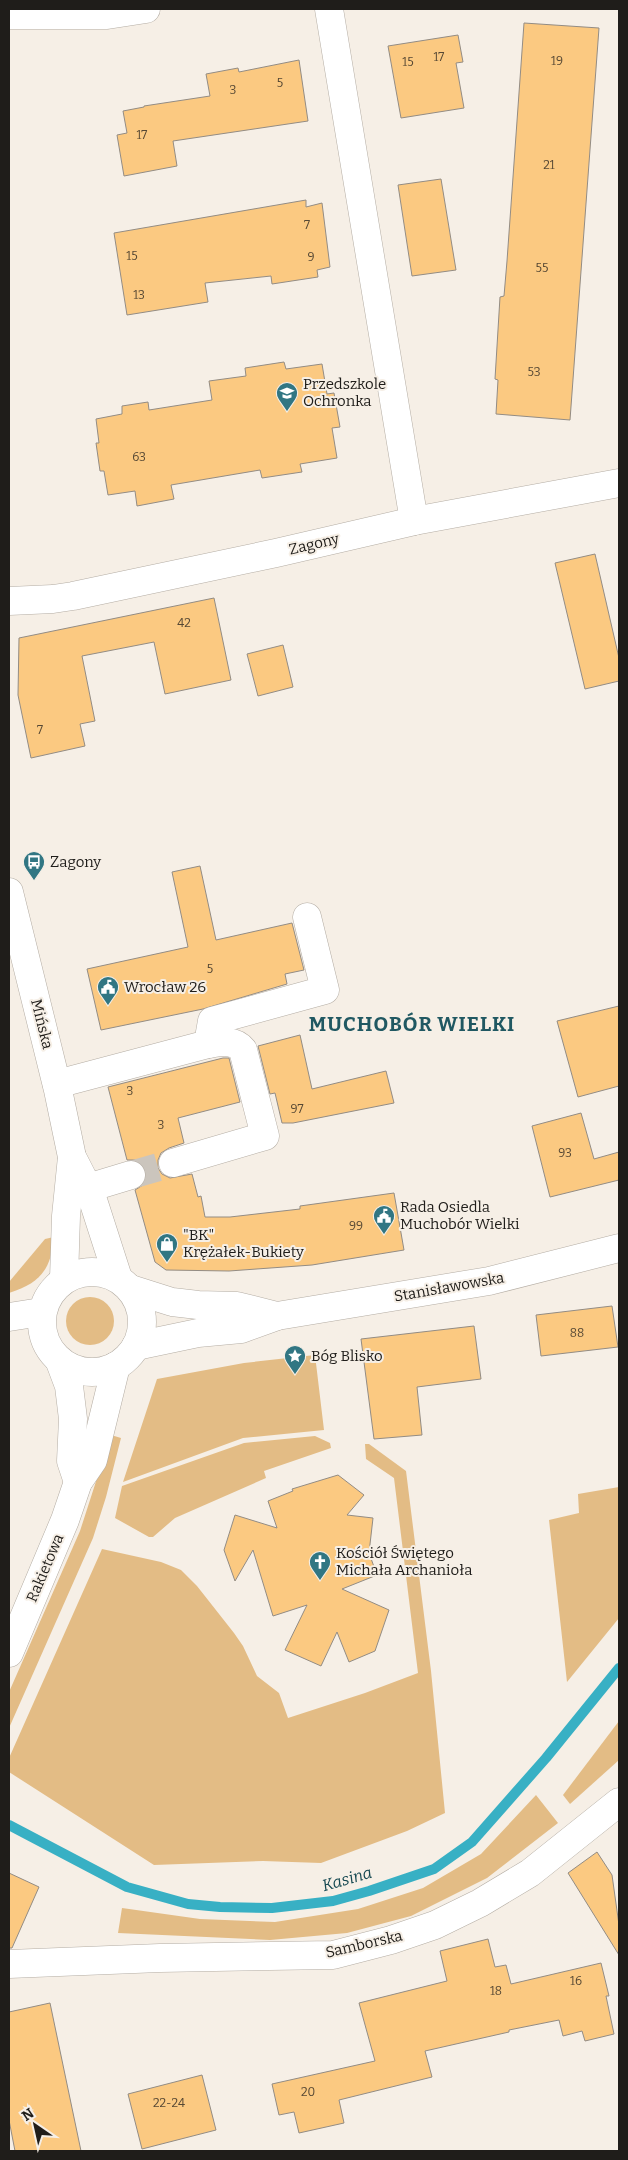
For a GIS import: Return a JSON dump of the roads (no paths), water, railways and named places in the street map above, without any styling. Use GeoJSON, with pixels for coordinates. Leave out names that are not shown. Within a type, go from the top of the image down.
{"type":"FeatureCollection","features":[{"type":"Feature","properties":{"kind":"street"},"geometry":{"type":"LineString","coordinates":[[9,14],[107,15],[146,9]]}},
{"type":"Feature","properties":{"kind":"street"},"geometry":{"type":"LineString","coordinates":[[329,9],[414,521]]}},
{"type":"Feature","properties":{"kind":"street","name":"Zagony"},"geometry":{"type":"LineString","coordinates":[[9,601],[73,596],[276,553],[414,521],[619,483]]}},
{"type":"Feature","properties":{"kind":"street","name":"Mińska"},"geometry":{"type":"LineString","coordinates":[[9,892],[57,1084],[72,1158],[88,1188],[125,1284]]}},
{"type":"Feature","properties":{"kind":"street"},"geometry":{"type":"LineString","coordinates":[[208,1044],[212,1021],[325,990],[307,917]]}},
{"type":"Feature","properties":{"kind":"street"},"geometry":{"type":"LineString","coordinates":[[57,1084],[208,1044],[229,1041],[239,1044],[243,1050],[265,1136],[173,1163]]}},
{"type":"Feature","properties":{"kind":"street","name":"Mińska"},"geometry":{"type":"LineString","coordinates":[[64,1279],[66,1216],[72,1158]]}},
{"type":"Feature","properties":{"kind":"street"},"geometry":{"type":"LineString","coordinates":[[88,1188],[131,1175]]}},
{"type":"Feature","properties":{"kind":"street","name":"Stanisławowska"},"geometry":{"type":"LineString","coordinates":[[136,1346],[192,1334],[240,1329],[277,1316],[489,1281],[619,1248]]}},
{"type":"Feature","properties":{"kind":"street"},"geometry":{"type":"LineString","coordinates":[[91,1271],[105,1273],[125,1284],[139,1302],[142,1317],[141,1332],[136,1346],[128,1358],[116,1366],[102,1371],[88,1372],[73,1369],[60,1362],[44,1340],[41,1326],[41,1312],[54,1288],[64,1279],[77,1273],[91,1271]]}},
{"type":"Feature","properties":{"kind":"street","name":"Stanisławowska"},"geometry":{"type":"LineString","coordinates":[[125,1284],[172,1302],[198,1306],[237,1306],[277,1316]]}},
{"type":"Feature","properties":{"kind":"street"},"geometry":{"type":"LineString","coordinates":[[9,1317],[41,1312]]}},
{"type":"Feature","properties":{"kind":"street"},"geometry":{"type":"LineString","coordinates":[[60,1362],[69,1386],[73,1419],[71,1460],[78,1482]]}},
{"type":"Feature","properties":{"kind":"street","name":"Rakietowa"},"geometry":{"type":"LineString","coordinates":[[9,1653],[65,1520],[78,1482],[93,1460],[116,1366]]}},
{"type":"Feature","properties":{"kind":"street","name":"Samborska"},"geometry":{"type":"LineString","coordinates":[[9,1964],[333,1955],[391,1940],[435,1925],[480,1903],[530,1873],[619,1802]]}},
{"type":"Feature","properties":{"kind":"waterway","name":"Kasina"},"geometry":{"type":"LineString","coordinates":[[9,1825],[127,1887],[188,1904],[272,1908],[333,1901],[434,1869],[472,1842],[546,1758],[619,1668]]}},
{"type":"Feature","properties":{"kind":"tunnel"},"geometry":{"type":"LineString","coordinates":[[131,1175],[173,1163]]}},
{"type":"Feature","properties":{"kind":"place","name":"Przedszkole Ochronka"},"geometry":{"type":"Point","coordinates":[287,412]}},
{"type":"Feature","properties":{"kind":"place","name":"Zagony"},"geometry":{"type":"Point","coordinates":[34,881]}},
{"type":"Feature","properties":{"kind":"place","name":"Wrocław 26"},"geometry":{"type":"Point","coordinates":[108,1006]}},
{"type":"Feature","properties":{"kind":"place","name":"Rada Osiedla Muchobór Wielki"},"geometry":{"type":"Point","coordinates":[384,1235]}},
{"type":"Feature","properties":{"kind":"place","name":"\"BK\" Krężałek-Bukiety"},"geometry":{"type":"Point","coordinates":[167,1263]}},
{"type":"Feature","properties":{"kind":"place","name":"Bóg Blisko"},"geometry":{"type":"Point","coordinates":[295,1375]}},
{"type":"Feature","properties":{"kind":"place","name":"Kościół Świętego Michała Archanioła"},"geometry":{"type":"Point","coordinates":[320,1581]}},
{"type":"Feature","properties":{"kind":"district","name":"MUCHOBÓR WIELKI"},"geometry":{"type":"Point","coordinates":[412,1024]}}]}
